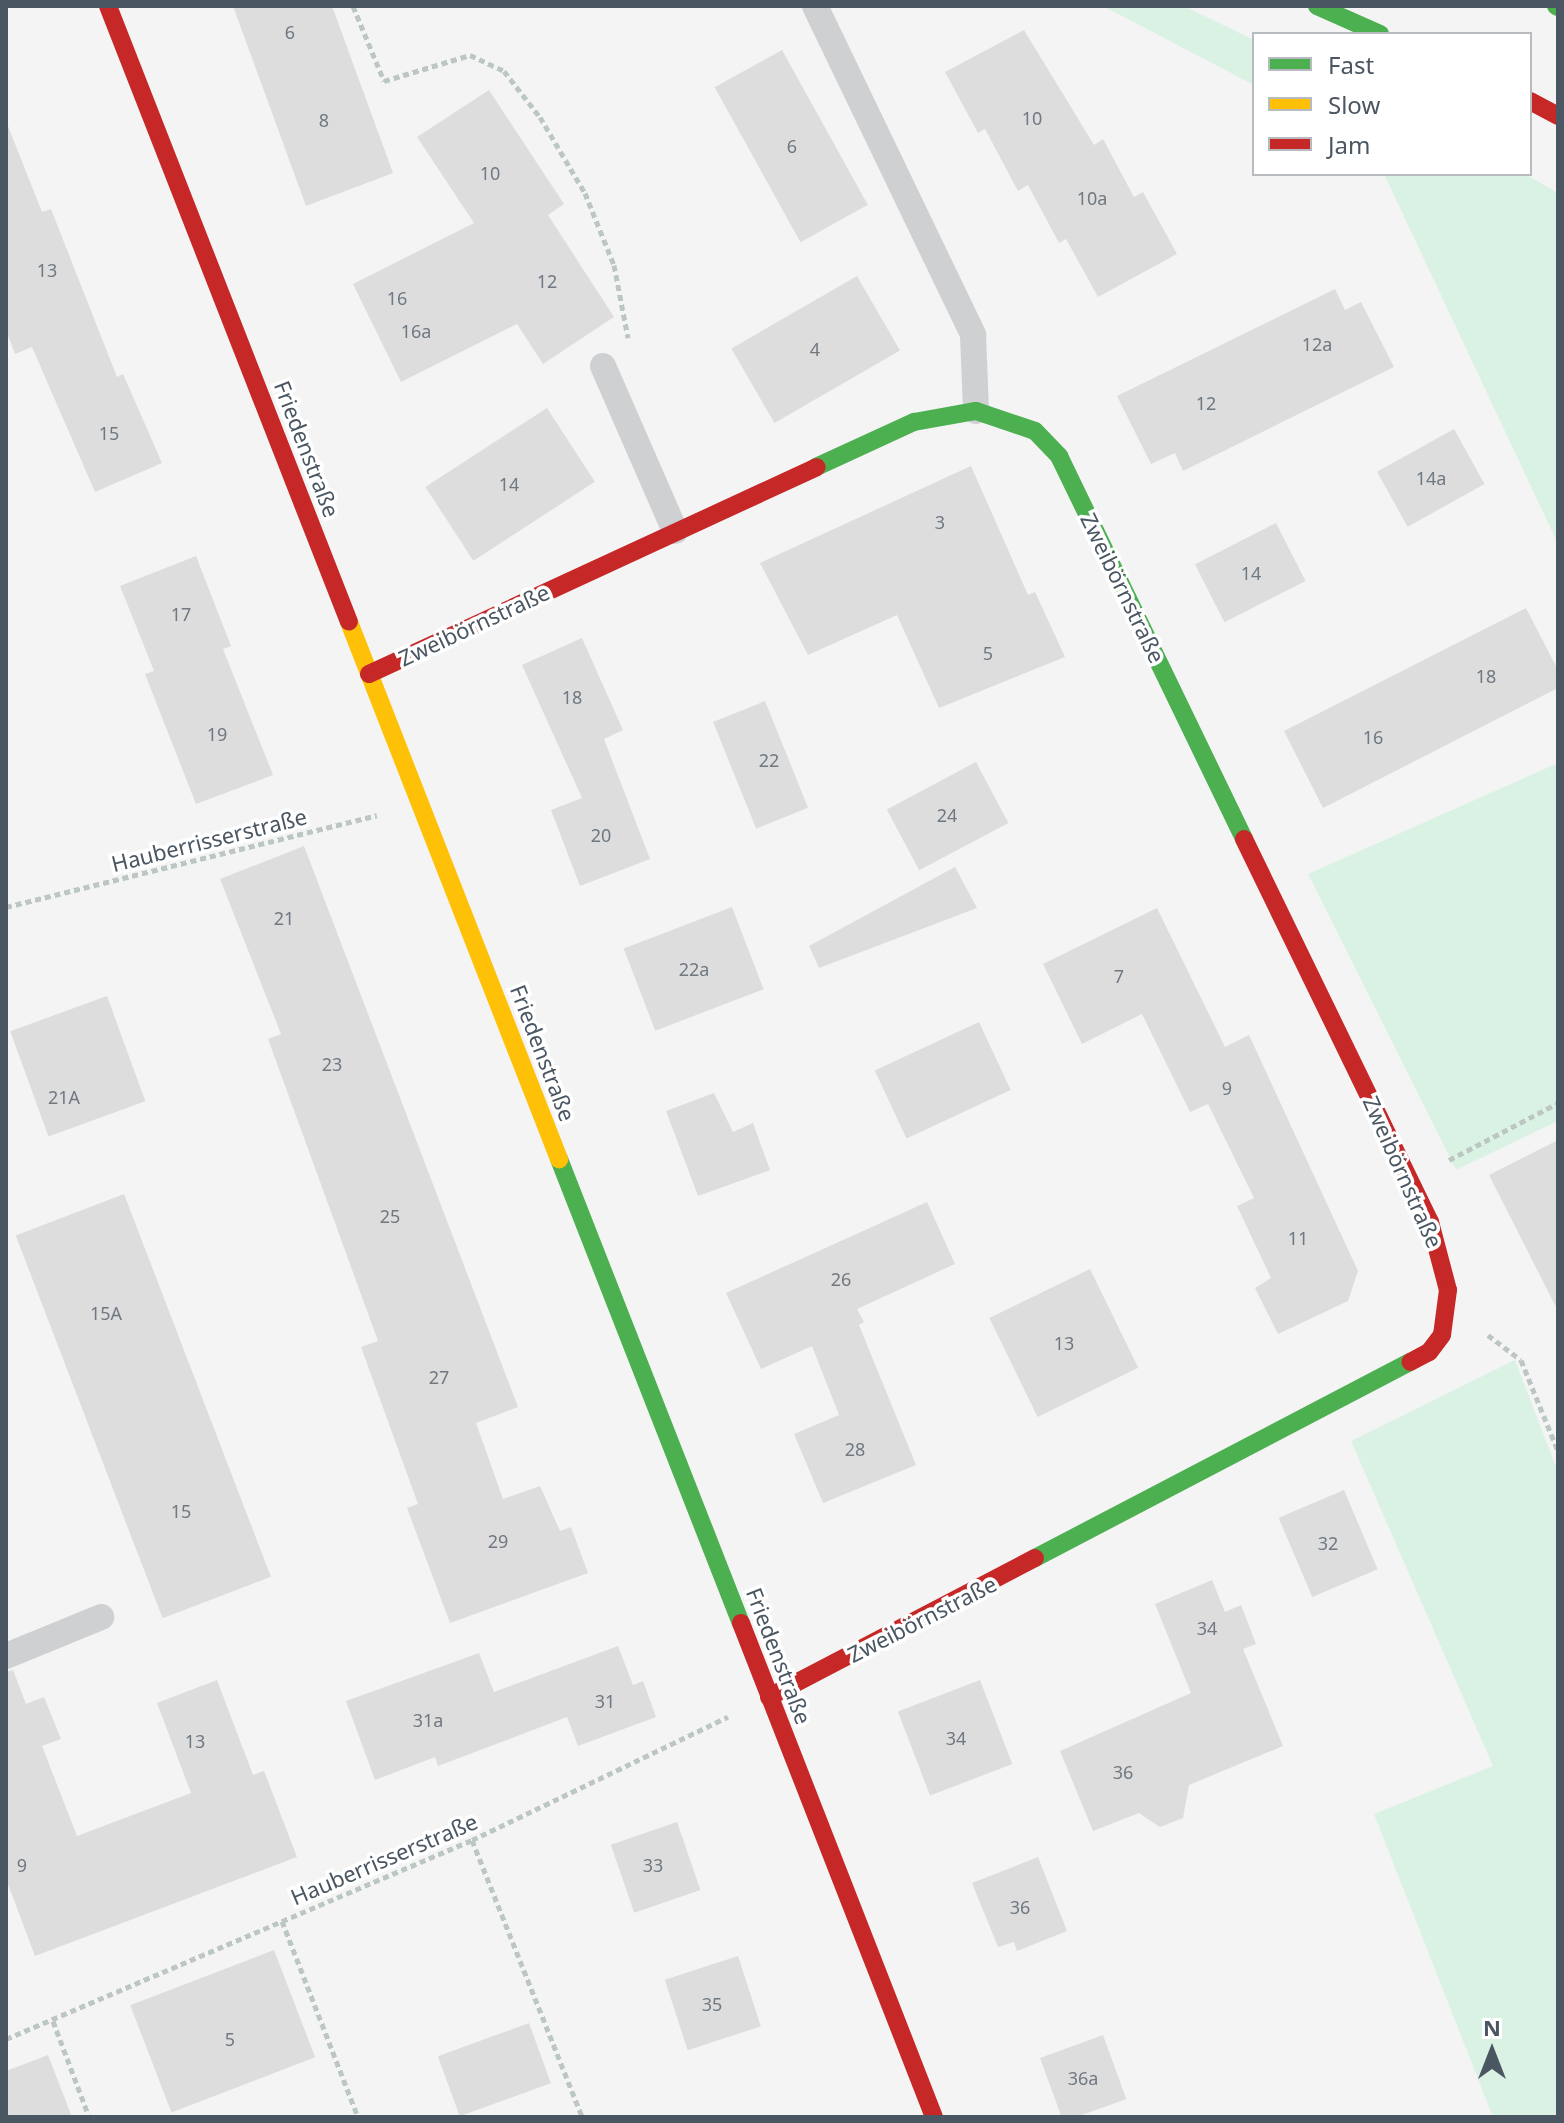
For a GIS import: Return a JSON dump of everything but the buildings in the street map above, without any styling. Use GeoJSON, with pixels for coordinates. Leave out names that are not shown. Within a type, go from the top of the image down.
{"type":"FeatureCollection","features":[{"type":"Feature","properties":{"kind":"main road","name":"Friedenstraße"},"geometry":{"type":"LineString","coordinates":[[108,6],[934,2117]]}},
{"type":"Feature","properties":{"kind":"main road"},"geometry":{"type":"LineString","coordinates":[[1317,6],[1386,27]]}},
{"type":"Feature","properties":{"kind":"main road"},"geometry":{"type":"LineString","coordinates":[[1368,6],[1386,27]]}},
{"type":"Feature","properties":{"kind":"main road"},"geometry":{"type":"LineString","coordinates":[[1532,102],[1558,116]]}},
{"type":"Feature","properties":{"kind":"main road","name":"Zweibörnstraße"},"geometry":{"type":"LineString","coordinates":[[369,674],[914,422],[976,411],[1035,431],[1059,456],[1410,1181],[1442,1259],[1446,1318],[1442,1335],[1429,1352],[1406,1368],[769,1697]]}},
{"type":"Feature","properties":{"kind":"lane"},"geometry":{"type":"LineString","coordinates":[[815,6],[973,335],[976,411]]}},
{"type":"Feature","properties":{"kind":"lane"},"geometry":{"type":"LineString","coordinates":[[607,375],[675,531]]}},
{"type":"Feature","properties":{"kind":"lane"},"geometry":{"type":"LineString","coordinates":[[6,1656],[101,1617]]}},
{"type":"Feature","properties":{"kind":"path"},"geometry":{"type":"LineString","coordinates":[[353,6],[384,81],[470,55],[504,71],[540,117],[585,193],[614,265],[628,338],[607,375]]}},
{"type":"Feature","properties":{"kind":"path","name":"Hauberrisserstraße"},"geometry":{"type":"LineString","coordinates":[[6,907],[420,804]]}},
{"type":"Feature","properties":{"kind":"path"},"geometry":{"type":"LineString","coordinates":[[1410,1181],[1558,1103]]}},
{"type":"Feature","properties":{"kind":"path"},"geometry":{"type":"LineString","coordinates":[[1446,1318],[1488,1335],[1521,1360],[1558,1451]]}},
{"type":"Feature","properties":{"kind":"path","name":"Hauberrisserstraße"},"geometry":{"type":"LineString","coordinates":[[6,2039],[472,1840],[769,1697]]}},
{"type":"Feature","properties":{"kind":"path"},"geometry":{"type":"LineString","coordinates":[[472,1840],[582,2117]]}},
{"type":"Feature","properties":{"kind":"path"},"geometry":{"type":"LineString","coordinates":[[282,1921],[358,2117]]}},
{"type":"Feature","properties":{"kind":"path"},"geometry":{"type":"LineString","coordinates":[[53,2021],[89,2117]]}},
{"type":"Feature","properties":{"kind":"green space"},"geometry":{"type":"Polygon","coordinates":[[[1103,6],[1184,6],[1252,39],[1252,84],[1103,6]]]}},
{"type":"Feature","properties":{"kind":"green space"},"geometry":{"type":"Polygon","coordinates":[[[1385,176],[1528,176],[1558,193],[1558,544],[1385,176]]]}},
{"type":"Feature","properties":{"kind":"green space"},"geometry":{"type":"Polygon","coordinates":[[[1558,763],[1558,1121],[1456,1170],[1308,874],[1558,763]]]}},
{"type":"Feature","properties":{"kind":"green space"},"geometry":{"type":"Polygon","coordinates":[[[1515,1360],[1558,1472],[1558,2117],[1493,2117],[1374,1814],[1493,1766],[1351,1441],[1515,1360]]]}},
{"type":"Feature","properties":{"kind":"traffic: fast"},"geometry":{"type":"LineString","coordinates":[[1317,6],[1376,32]]}},
{"type":"Feature","properties":{"kind":"traffic: fast"},"geometry":{"type":"LineString","coordinates":[[816,467],[914,422],[976,411],[1035,431],[1059,456],[1244,839]]}},
{"type":"Feature","properties":{"kind":"traffic: fast"},"geometry":{"type":"LineString","coordinates":[[559,1159],[741,1623]]}},
{"type":"Feature","properties":{"kind":"traffic: fast"},"geometry":{"type":"LineString","coordinates":[[1035,1558],[1410,1362]]}},
{"type":"Feature","properties":{"kind":"traffic: slow"},"geometry":{"type":"LineString","coordinates":[[349,622],[559,1159]]}},
{"type":"Feature","properties":{"kind":"traffic: jam"},"geometry":{"type":"LineString","coordinates":[[108,6],[349,622]]}},
{"type":"Feature","properties":{"kind":"traffic: jam"},"geometry":{"type":"LineString","coordinates":[[1532,102],[1558,116]]}},
{"type":"Feature","properties":{"kind":"traffic: jam"},"geometry":{"type":"LineString","coordinates":[[369,674],[816,467]]}},
{"type":"Feature","properties":{"kind":"traffic: jam"},"geometry":{"type":"LineString","coordinates":[[1244,839],[1430,1222],[1448,1290],[1442,1335],[1429,1352],[1410,1362]]}},
{"type":"Feature","properties":{"kind":"traffic: jam"},"geometry":{"type":"LineString","coordinates":[[769,1697],[1035,1558]]}},
{"type":"Feature","properties":{"kind":"traffic: jam"},"geometry":{"type":"LineString","coordinates":[[741,1623],[934,2117]]}}]}
